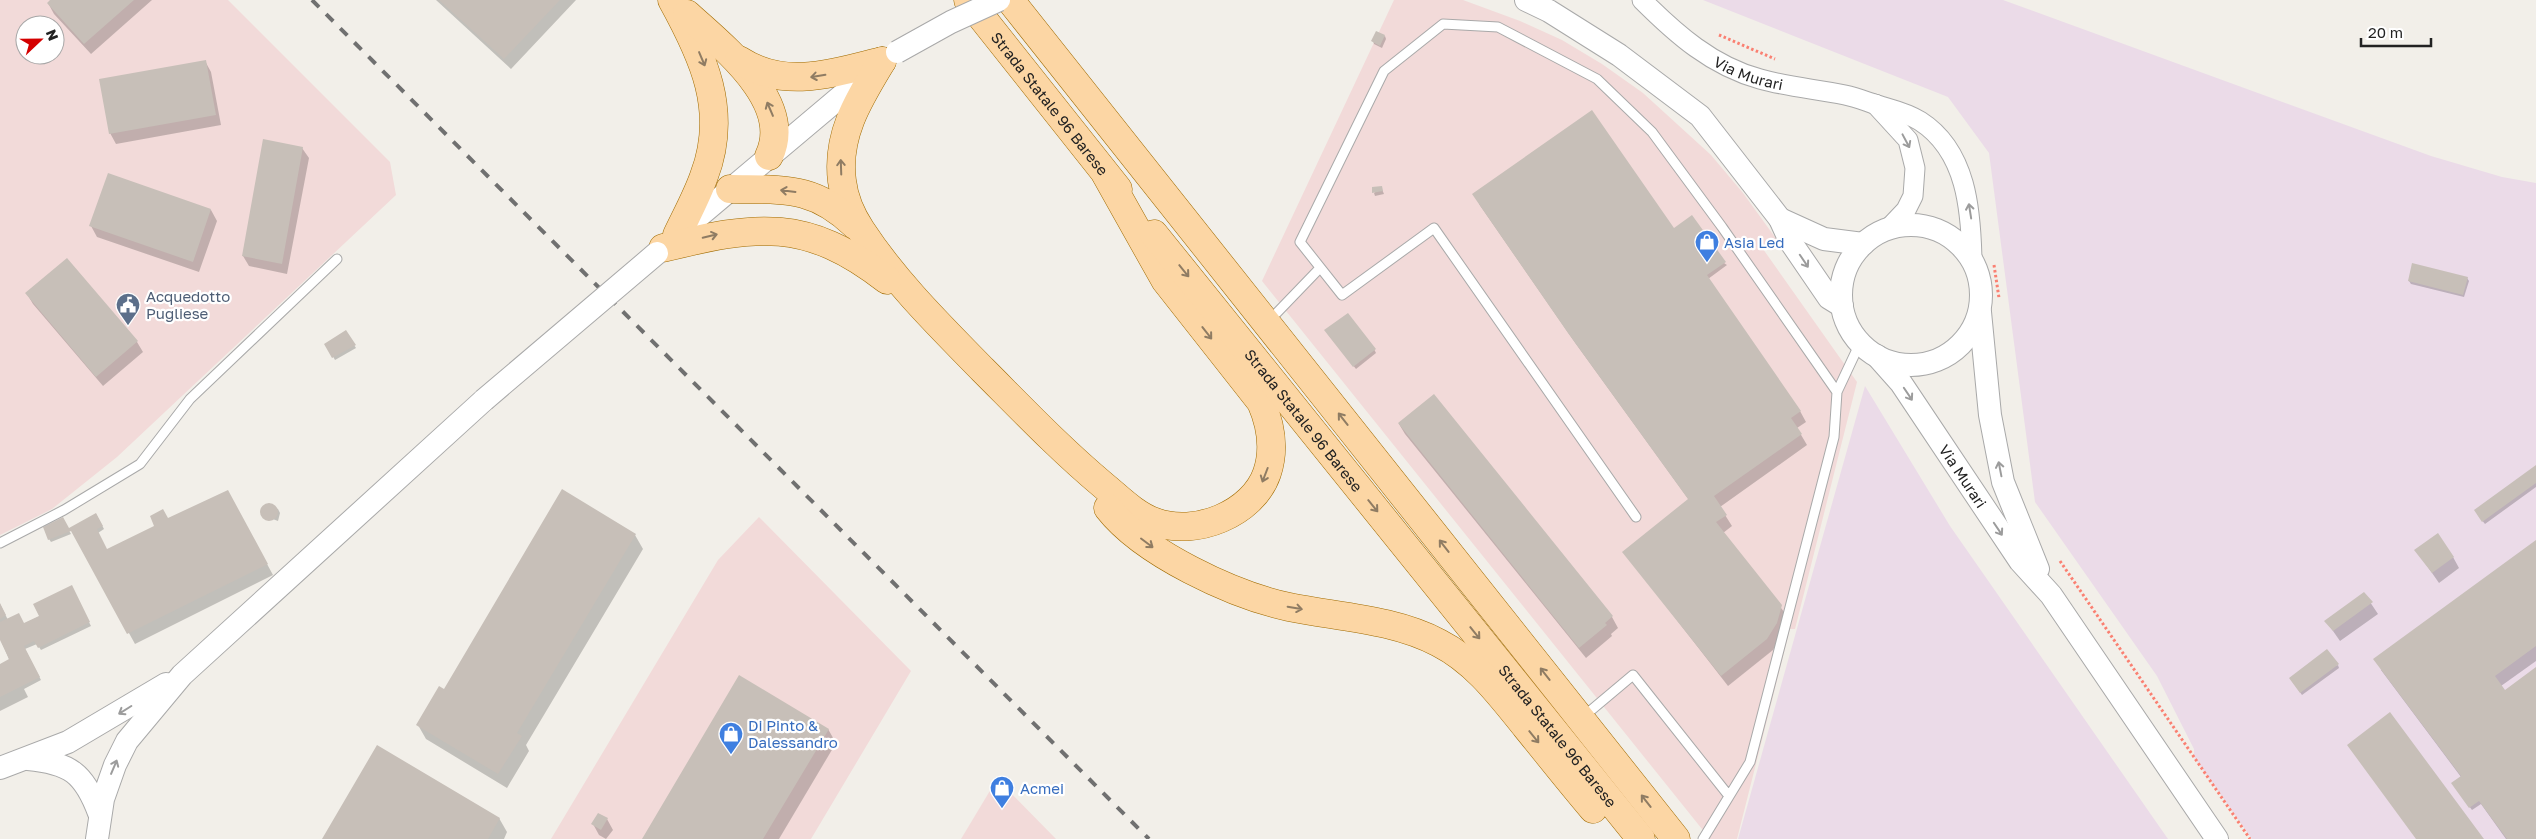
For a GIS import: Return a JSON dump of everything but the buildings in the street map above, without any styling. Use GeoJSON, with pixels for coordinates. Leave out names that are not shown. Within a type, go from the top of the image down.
{"type":"FeatureCollection","features":[{"type":"Feature","properties":{"kind":"main road"},"geometry":{"type":"LineString","coordinates":[[672,0],[735,58],[763,95],[771,110],[776,126],[776,138],[769,156]]}},
{"type":"Feature","properties":{"kind":"main road"},"geometry":{"type":"LineString","coordinates":[[666,246],[704,175],[711,152],[713,110],[706,68],[672,0]]}},
{"type":"Feature","properties":{"kind":"main road","name":"Strada Statale 96 Barese"},"geometry":{"type":"LineString","coordinates":[[968,0],[1106,175],[1641,839]]}},
{"type":"Feature","properties":{"kind":"main road","name":"Strada Statale 96 Barese"},"geometry":{"type":"LineString","coordinates":[[1010,0],[1676,839]]}},
{"type":"Feature","properties":{"kind":"main road"},"geometry":{"type":"LineString","coordinates":[[735,58],[753,69],[766,74],[816,78],[890,57]]}},
{"type":"Feature","properties":{"kind":"main road"},"geometry":{"type":"LineString","coordinates":[[860,229],[846,198],[842,181],[841,161],[843,142],[847,123],[854,110],[890,57]]}},
{"type":"Feature","properties":{"kind":"main road"},"geometry":{"type":"LineString","coordinates":[[730,189],[776,189],[815,196],[837,208],[860,229],[918,304],[1067,455],[1139,514],[1155,522],[1181,526],[1210,522],[1238,508],[1260,488],[1270,460],[1270,430],[1262,402],[1165,280],[1106,175]]}},
{"type":"Feature","properties":{"kind":"main road"},"geometry":{"type":"LineString","coordinates":[[666,246],[739,231],[780,230],[802,234],[848,252],[918,304]]}},
{"type":"Feature","properties":{"kind":"main road"},"geometry":{"type":"LineString","coordinates":[[1067,455],[1110,511],[1130,530],[1159,552],[1221,584],[1286,606],[1407,630],[1440,643],[1457,653],[1488,680],[1593,810],[1641,839]]}},
{"type":"Feature","properties":{"kind":"street"},"geometry":{"type":"LineString","coordinates":[[98,831],[115,765],[127,740],[182,675],[300,565],[484,400],[666,246],[854,82],[890,57],[951,22],[999,0]]}},
{"type":"Feature","properties":{"kind":"street"},"geometry":{"type":"LineString","coordinates":[[1526,0],[1549,11],[1619,55],[1700,116],[1780,219],[1790,241],[1829,298],[1842,306]]}},
{"type":"Feature","properties":{"kind":"street","name":"Via Murari"},"geometry":{"type":"LineString","coordinates":[[1642,0],[1672,30],[1711,59],[1759,79],[1848,95],[1903,112],[1921,121],[1939,138],[1961,173],[1972,219],[1972,260]]}},
{"type":"Feature","properties":{"kind":"street","name":"Via Murari"},"geometry":{"type":"LineString","coordinates":[[1875,104],[1908,140],[1915,168],[1913,196],[1906,210],[1888,229]]}},
{"type":"Feature","properties":{"kind":"street"},"geometry":{"type":"LineString","coordinates":[[1780,219],[1824,239],[1863,244]]}},
{"type":"Feature","properties":{"kind":"street"},"geometry":{"type":"LineString","coordinates":[[1912,225],[1936,229],[1957,241],[1972,260],[1979,277],[1982,295],[1980,312],[1971,332],[1957,349],[1939,360],[1918,366],[1897,364],[1868,350],[1848,326],[1842,306],[1842,283],[1849,262],[1863,244],[1888,229],[1912,225]]}},
{"type":"Feature","properties":{"kind":"street","name":"Via Murari"},"geometry":{"type":"LineString","coordinates":[[1980,312],[1990,415],[2003,482],[2027,546],[2051,595]]}},
{"type":"Feature","properties":{"kind":"street","name":"Via Murari"},"geometry":{"type":"LineString","coordinates":[[1868,350],[1901,383],[2020,561],[2051,595],[2217,839]]}},
{"type":"Feature","properties":{"kind":"street"},"geometry":{"type":"LineString","coordinates":[[1,767],[27,759],[68,742],[99,726],[182,675]]}},
{"type":"Feature","properties":{"kind":"street"},"geometry":{"type":"LineString","coordinates":[[27,759],[54,761],[75,772],[91,791],[98,831]]}},
{"type":"Feature","properties":{"kind":"lane"},"geometry":{"type":"LineString","coordinates":[[1636,517],[1434,228],[1342,296],[1300,242],[1384,71],[1443,24],[1498,27],[1597,78],[1652,132],[1722,227],[1837,392]]}},
{"type":"Feature","properties":{"kind":"lane"},"geometry":{"type":"LineString","coordinates":[[0,542],[64,510],[140,464],[190,399],[337,259]]}},
{"type":"Feature","properties":{"kind":"lane"},"geometry":{"type":"LineString","coordinates":[[1267,324],[1320,268]]}},
{"type":"Feature","properties":{"kind":"lane"},"geometry":{"type":"LineString","coordinates":[[1703,839],[1750,762],[1834,437],[1837,392],[1868,350]]}},
{"type":"Feature","properties":{"kind":"lane"},"geometry":{"type":"LineString","coordinates":[[1580,718],[1633,675],[1729,796]]}},
{"type":"Feature","properties":{"kind":"shaded area","name":"Acquedotto Pugliese"},"geometry":{"type":"Polygon","coordinates":[[[0,0],[228,0],[390,162],[396,195],[117,457],[52,509],[0,535],[0,0]]]}},
{"type":"Feature","properties":{"kind":"shaded area"},"geometry":{"type":"Polygon","coordinates":[[[1394,0],[1463,0],[1520,21],[1562,40],[1602,64],[1643,93],[1711,155],[1743,193],[1777,240],[1763,249],[1857,382],[1795,629],[1790,629],[1737,839],[1710,839],[1262,281],[1394,0]]]}},
{"type":"Feature","properties":{"kind":"shaded area"},"geometry":{"type":"Polygon","coordinates":[[[1703,0],[2003,0],[2431,156],[2502,177],[2536,183],[2536,839],[2252,839],[2194,757],[2194,749],[2157,676],[2035,502],[1989,153],[1948,97],[1703,0]]]}},
{"type":"Feature","properties":{"kind":"shaded area"},"geometry":{"type":"Polygon","coordinates":[[[1865,386],[1950,526],[2168,839],[1738,839],[1865,386]]]}},
{"type":"Feature","properties":{"kind":"shaded area","name":"Di Pinto & Dalessandro"},"geometry":{"type":"Polygon","coordinates":[[[759,517],[911,671],[811,839],[551,839],[718,560],[759,517]]]}},
{"type":"Feature","properties":{"kind":"shaded area","name":"Acmei"},"geometry":{"type":"Polygon","coordinates":[[[997,779],[1056,839],[961,839],[997,779]]]}},
{"type":"Feature","properties":{"kind":"railway"},"geometry":{"type":"LineString","coordinates":[[312,0],[1149,839]]}},
{"type":"Feature","properties":{"kind":"place","name":"Asia Led"},"geometry":{"type":"Point","coordinates":[1707,263]}},
{"type":"Feature","properties":{"kind":"place","name":"Acquedotto Pugliese"},"geometry":{"type":"Point","coordinates":[128,326]}},
{"type":"Feature","properties":{"kind":"place","name":"Di Pinto & Dalessandro"},"geometry":{"type":"Point","coordinates":[731,755]}},
{"type":"Feature","properties":{"kind":"place","name":"Acmei"},"geometry":{"type":"Point","coordinates":[1002,809]}}]}
